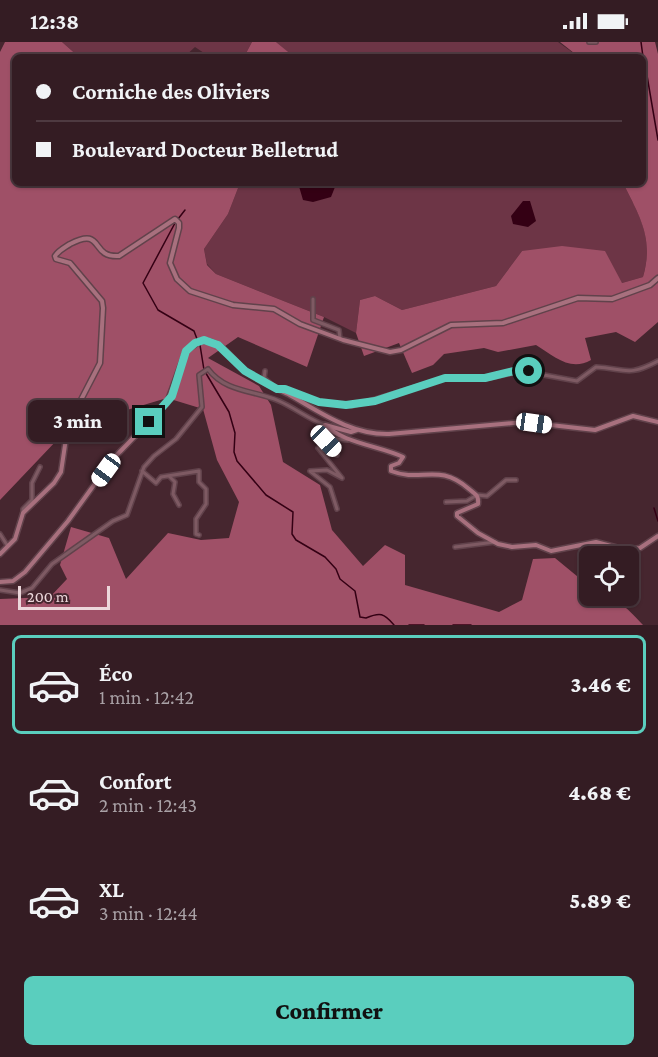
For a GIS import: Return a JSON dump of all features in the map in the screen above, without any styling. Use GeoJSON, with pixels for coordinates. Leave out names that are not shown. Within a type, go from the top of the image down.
{"type":"FeatureCollection","features":[{"type":"Feature","properties":{"kind":"street"},"geometry":{"type":"LineString","coordinates":[[589,42],[596,42]]}},
{"type":"Feature","properties":{"kind":"street"},"geometry":{"type":"LineString","coordinates":[[23,513],[61,472],[68,425],[100,363],[103,345],[102,301],[70,263],[56,259],[55,256],[62,248],[84,238],[90,238],[107,254],[119,256],[177,221],[170,263],[177,279],[190,291],[233,306],[274,309],[300,324],[340,339],[369,348],[397,351],[451,325],[503,323],[578,298],[608,300],[650,285],[658,278]]}},
{"type":"Feature","properties":{"kind":"street"},"geometry":{"type":"LineString","coordinates":[[312,298],[313,320],[339,330],[340,339]]}},
{"type":"Feature","properties":{"kind":"street"},"geometry":{"type":"LineString","coordinates":[[0,586],[19,578],[31,566],[112,460],[168,403],[190,346],[200,341],[213,342],[245,371],[357,430],[389,434],[524,422],[595,430],[633,416],[658,422]]}},
{"type":"Feature","properties":{"kind":"street"},"geometry":{"type":"LineString","coordinates":[[265,371],[264,378],[277,389],[285,389],[319,402],[352,406],[445,378],[489,378],[522,371],[577,381],[596,367],[625,372],[645,368],[658,361]]}},
{"type":"Feature","properties":{"kind":"street"},"geometry":{"type":"LineString","coordinates":[[0,586],[20,593],[32,588],[52,564],[113,521],[127,515],[142,471],[154,456],[176,439],[202,407],[199,375],[208,369],[213,376],[243,393],[275,399],[353,440]]}},
{"type":"Feature","properties":{"kind":"street"},"geometry":{"type":"LineString","coordinates":[[325,425],[351,432],[357,430]]}},
{"type":"Feature","properties":{"kind":"street"},"geometry":{"type":"LineString","coordinates":[[337,509],[330,487],[310,471],[327,470],[342,478],[318,448],[337,455],[324,438],[326,437],[353,440],[403,457],[399,463],[391,466],[391,471],[406,475],[442,473],[466,485],[479,500],[476,506],[460,511],[457,516],[495,542],[512,547],[536,545],[551,551],[596,542],[626,550],[640,548],[658,536]]}},
{"type":"Feature","properties":{"kind":"street"},"geometry":{"type":"LineString","coordinates":[[0,554],[6,550],[17,534],[23,509],[32,500],[32,483],[40,467]]}},
{"type":"Feature","properties":{"kind":"street"},"geometry":{"type":"LineString","coordinates":[[142,471],[156,483],[161,477],[199,471],[199,482],[206,492],[205,507],[195,524],[195,534],[199,535]]}},
{"type":"Feature","properties":{"kind":"street"},"geometry":{"type":"LineString","coordinates":[[169,476],[175,482],[173,491],[179,505]]}},
{"type":"Feature","properties":{"kind":"street"},"geometry":{"type":"LineString","coordinates":[[446,502],[467,501],[477,495],[487,496],[506,480],[516,480]]}},
{"type":"Feature","properties":{"kind":"street"},"geometry":{"type":"LineString","coordinates":[[0,534],[7,542],[6,550]]}},
{"type":"Feature","properties":{"kind":"street"},"geometry":{"type":"LineString","coordinates":[[455,547],[495,542]]}},
{"type":"Feature","properties":{"kind":"shaded area"},"geometry":{"type":"Polygon","coordinates":[[[5,42],[62,42],[76,54],[12,54],[12,186],[239,186],[228,214],[204,249],[207,265],[216,274],[324,317],[307,367],[238,337],[208,358],[259,386],[271,405],[283,462],[320,485],[332,530],[363,566],[385,545],[405,555],[405,585],[499,612],[522,600],[533,559],[555,558],[579,578],[579,606],[624,606],[643,625],[0,625],[0,599],[50,597],[67,579],[60,565],[71,527],[109,538],[126,579],[168,533],[201,540],[229,538],[239,502],[217,460],[203,409],[167,398],[110,415],[85,418],[58,439],[0,500],[0,52],[5,42]]]}},
{"type":"Feature","properties":{"kind":"shaded area"},"geometry":{"type":"Polygon","coordinates":[[[62,42],[252,42],[246,54],[206,54],[195,47],[187,54],[76,54],[62,42]]]}},
{"type":"Feature","properties":{"kind":"shaded area"},"geometry":{"type":"Polygon","coordinates":[[[252,42],[276,42],[291,54],[246,54],[252,42]]]}},
{"type":"Feature","properties":{"kind":"shaded area"},"geometry":{"type":"Polygon","coordinates":[[[276,42],[558,42],[575,54],[290,54],[276,42]]]}},
{"type":"Feature","properties":{"kind":"shaded area"},"geometry":{"type":"Polygon","coordinates":[[[560,42],[655,42],[658,54],[658,322],[635,342],[616,332],[585,338],[591,360],[576,364],[562,361],[536,345],[498,352],[484,348],[444,354],[433,365],[412,373],[399,343],[364,356],[356,333],[360,300],[375,296],[402,310],[496,286],[522,251],[562,246],[605,251],[622,283],[643,277],[647,251],[644,228],[624,186],[646,186],[646,54],[575,54],[560,42]]]}},
{"type":"Feature","properties":{"kind":"shaded area"},"geometry":{"type":"Polygon","coordinates":[[[239,186],[624,186],[640,217],[646,239],[646,263],[643,277],[622,283],[522,251],[496,286],[402,310],[375,296],[360,300],[356,333],[324,317],[216,274],[207,264],[204,249],[228,214],[239,186]]]}},
{"type":"Feature","properties":{"kind":"shaded area"},"geometry":{"type":"Polygon","coordinates":[[[299,186],[335,187],[331,197],[313,202],[303,200],[299,186]]]}},
{"type":"Feature","properties":{"kind":"shaded area"},"geometry":{"type":"Polygon","coordinates":[[[523,201],[530,201],[536,221],[528,227],[513,224],[511,216],[523,201]]]}},
{"type":"Feature","properties":{"kind":"waterway"},"geometry":{"type":"LineString","coordinates":[[641,42],[643,54]]}},
{"type":"Feature","properties":{"kind":"waterway"},"geometry":{"type":"LineString","coordinates":[[646,70],[658,140]]}},
{"type":"Feature","properties":{"kind":"waterway"},"geometry":{"type":"LineString","coordinates":[[178,219],[185,210]]}},
{"type":"Feature","properties":{"kind":"waterway"},"geometry":{"type":"LineString","coordinates":[[175,223],[143,283],[158,310],[194,331],[197,339]]}},
{"type":"Feature","properties":{"kind":"waterway"},"geometry":{"type":"LineString","coordinates":[[200,345],[204,370],[229,412],[235,433],[234,452],[237,461],[266,495],[293,512],[292,534],[296,540],[325,557],[336,569],[340,579],[355,591],[360,617],[382,615],[394,625]]}},
{"type":"Feature","properties":{"kind":"waterway"},"geometry":{"type":"LineString","coordinates":[[654,508],[658,521]]}},
{"type":"Feature","properties":{"kind":"waterway"},"geometry":{"type":"LineString","coordinates":[[409,625],[424,625]]}},
{"type":"Feature","properties":{"kind":"waterway"},"geometry":{"type":"LineString","coordinates":[[453,625],[471,625]]}},
{"type":"Feature","properties":{"kind":"route"},"geometry":{"type":"LineString","coordinates":[[149,422],[172,396],[186,351],[190,346],[204,340],[218,345],[245,371],[277,389],[285,389],[319,402],[352,406],[375,401],[429,381],[445,378],[489,378],[514,371],[529,371]]}}]}
